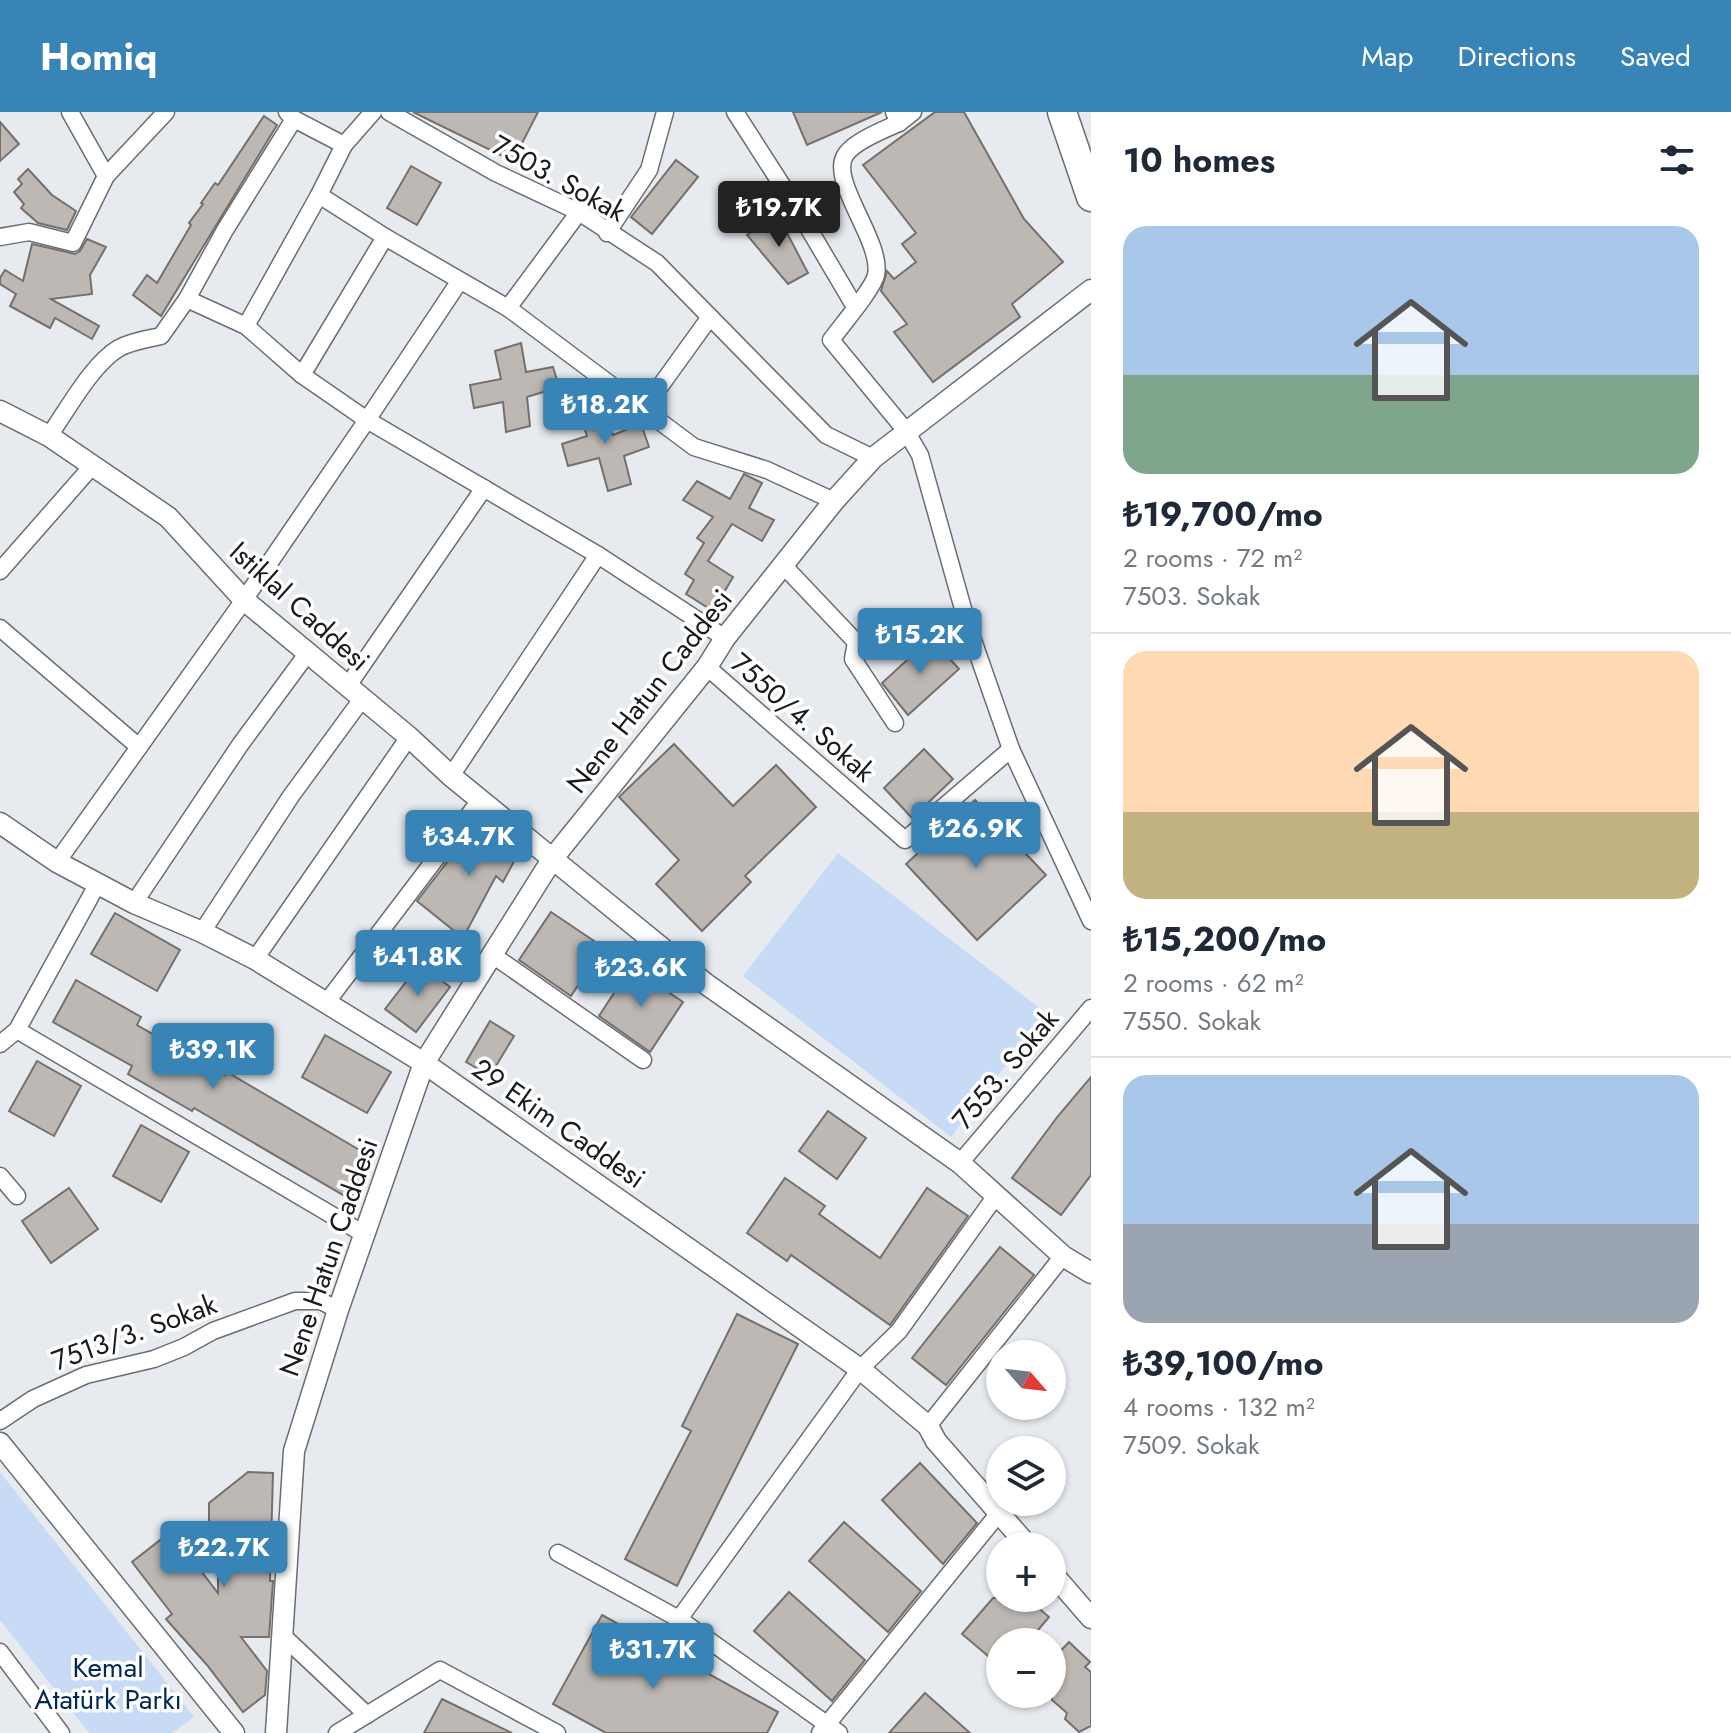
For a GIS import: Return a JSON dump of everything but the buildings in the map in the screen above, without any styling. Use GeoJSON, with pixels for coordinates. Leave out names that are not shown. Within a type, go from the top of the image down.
{"type":"FeatureCollection","features":[{"type":"Feature","properties":{"kind":"highway"},"geometry":{"type":"LineString","coordinates":[[1062,112],[1091,197]]}},
{"type":"Feature","properties":{"kind":"street"},"geometry":{"type":"LineString","coordinates":[[70,112],[106,176]]}},
{"type":"Feature","properties":{"kind":"street"},"geometry":{"type":"LineString","coordinates":[[0,237],[29,232],[73,243],[106,176],[166,112]]}},
{"type":"Feature","properties":{"kind":"street"},"geometry":{"type":"LineString","coordinates":[[246,326],[344,145],[373,112]]}},
{"type":"Feature","properties":{"kind":"street","name":"7503. Sokak"},"geometry":{"type":"LineString","coordinates":[[389,112],[496,173],[579,212],[657,263],[826,435],[873,458]]}},
{"type":"Feature","properties":{"kind":"street"},"geometry":{"type":"LineString","coordinates":[[607,233],[649,170],[665,112]]}},
{"type":"Feature","properties":{"kind":"street"},"geometry":{"type":"LineString","coordinates":[[735,112],[855,307]]}},
{"type":"Feature","properties":{"kind":"street"},"geometry":{"type":"LineString","coordinates":[[913,112],[896,117],[845,154],[841,170],[876,254],[876,277],[831,340],[906,431],[920,455],[967,623],[1011,749],[1090,918]]}},
{"type":"Feature","properties":{"kind":"street"},"geometry":{"type":"LineString","coordinates":[[49,436],[101,362],[133,342],[161,336],[187,299],[291,116],[344,145]]}},
{"type":"Feature","properties":{"kind":"street"},"geometry":{"type":"LineString","coordinates":[[319,195],[459,282],[508,308],[694,447],[767,470],[834,501]]}},
{"type":"Feature","properties":{"kind":"street"},"geometry":{"type":"LineString","coordinates":[[508,308],[579,212]]}},
{"type":"Feature","properties":{"kind":"street"},"geometry":{"type":"LineString","coordinates":[[302,375],[385,237]]}},
{"type":"Feature","properties":{"kind":"street"},"geometry":{"type":"LineString","coordinates":[[57,862],[244,600],[459,282]]}},
{"type":"Feature","properties":{"kind":"street","name":"Nene Hatun Caddesi"},"geometry":{"type":"LineString","coordinates":[[276,1733],[294,1451],[338,1310],[424,1063],[553,858],[707,667],[725,638],[834,501],[873,458],[1091,290]]}},
{"type":"Feature","properties":{"kind":"street"},"geometry":{"type":"LineString","coordinates":[[187,299],[246,326],[302,375],[367,420],[598,555],[725,638]]}},
{"type":"Feature","properties":{"kind":"street"},"geometry":{"type":"LineString","coordinates":[[643,410],[710,317]]}},
{"type":"Feature","properties":{"kind":"street","name":"Istiklal Caddesi"},"geometry":{"type":"LineString","coordinates":[[0,411],[49,436],[168,517],[244,600],[409,737],[451,776],[706,984],[960,1163],[1063,1256],[1091,1273]]}},
{"type":"Feature","properties":{"kind":"street"},"geometry":{"type":"LineString","coordinates":[[0,571],[93,465]]}},
{"type":"Feature","properties":{"kind":"street"},"geometry":{"type":"LineString","coordinates":[[202,932],[484,488]]}},
{"type":"Feature","properties":{"kind":"street"},"geometry":{"type":"LineString","coordinates":[[451,776],[598,555]]}},
{"type":"Feature","properties":{"kind":"street"},"geometry":{"type":"LineString","coordinates":[[783,565],[856,642],[853,659],[895,723]]}},
{"type":"Feature","properties":{"kind":"street"},"geometry":{"type":"LineString","coordinates":[[0,628],[139,747]]}},
{"type":"Feature","properties":{"kind":"street"},"geometry":{"type":"LineString","coordinates":[[134,903],[240,745],[307,654]]}},
{"type":"Feature","properties":{"kind":"street","name":"7550/4. Sokak"},"geometry":{"type":"LineString","coordinates":[[707,667],[905,840],[1011,749]]}},
{"type":"Feature","properties":{"kind":"street"},"geometry":{"type":"LineString","coordinates":[[255,959],[409,737]]}},
{"type":"Feature","properties":{"kind":"street"},"geometry":{"type":"LineString","coordinates":[[326,1003],[481,799]]}},
{"type":"Feature","properties":{"kind":"street","name":"29 Ekim Caddesi"},"geometry":{"type":"LineString","coordinates":[[0,823],[57,862],[134,903],[255,959],[424,1063],[860,1369],[928,1426],[936,1441],[986,1498]]}},
{"type":"Feature","properties":{"kind":"street"},"geometry":{"type":"LineString","coordinates":[[0,1044],[17,1030],[98,883]]}},
{"type":"Feature","properties":{"kind":"street"},"geometry":{"type":"LineString","coordinates":[[491,954],[643,1060]]}},
{"type":"Feature","properties":{"kind":"street","name":"7553. Sokak"},"geometry":{"type":"LineString","coordinates":[[960,1163],[1091,1008]]}},
{"type":"Feature","properties":{"kind":"street"},"geometry":{"type":"LineString","coordinates":[[17,1030],[364,1234]]}},
{"type":"Feature","properties":{"kind":"street"},"geometry":{"type":"LineString","coordinates":[[0,1176],[17,1196]]}},
{"type":"Feature","properties":{"kind":"street"},"geometry":{"type":"LineString","coordinates":[[679,1619],[860,1369],[899,1331],[995,1197]]}},
{"type":"Feature","properties":{"kind":"street"},"geometry":{"type":"LineString","coordinates":[[928,1426],[1063,1256]]}},
{"type":"Feature","properties":{"kind":"street","name":"7513/3. Sokak"},"geometry":{"type":"LineString","coordinates":[[0,1421],[33,1399],[86,1375],[154,1359],[213,1331],[295,1301],[321,1301],[338,1310]]}},
{"type":"Feature","properties":{"kind":"street"},"geometry":{"type":"LineString","coordinates":[[0,1443],[234,1733]]}},
{"type":"Feature","properties":{"kind":"street"},"geometry":{"type":"LineString","coordinates":[[558,1553],[679,1619],[829,1730],[997,1516]]}},
{"type":"Feature","properties":{"kind":"street","name":"29 Ekim Caddesi"},"geometry":{"type":"LineString","coordinates":[[1002,1516],[1016,1532]]}},
{"type":"Feature","properties":{"kind":"street"},"geometry":{"type":"LineString","coordinates":[[1066,1589],[1091,1618]]}},
{"type":"Feature","properties":{"kind":"street"},"geometry":{"type":"LineString","coordinates":[[282,1635],[367,1715]]}},
{"type":"Feature","properties":{"kind":"street"},"geometry":{"type":"LineString","coordinates":[[0,1652],[61,1733]]}},
{"type":"Feature","properties":{"kind":"street"},"geometry":{"type":"LineString","coordinates":[[337,1733],[440,1670],[557,1733]]}},
{"type":"Feature","properties":{"kind":"green space"},"geometry":{"type":"Polygon","coordinates":[[[838,853],[1046,1013],[951,1137],[743,976],[838,853]]]}},
{"type":"Feature","properties":{"kind":"green space","name":"Kemal Atatürk Parkı"},"geometry":{"type":"Polygon","coordinates":[[[0,1472],[194,1717],[172,1733],[89,1733],[0,1620],[0,1472]]]}}]}
